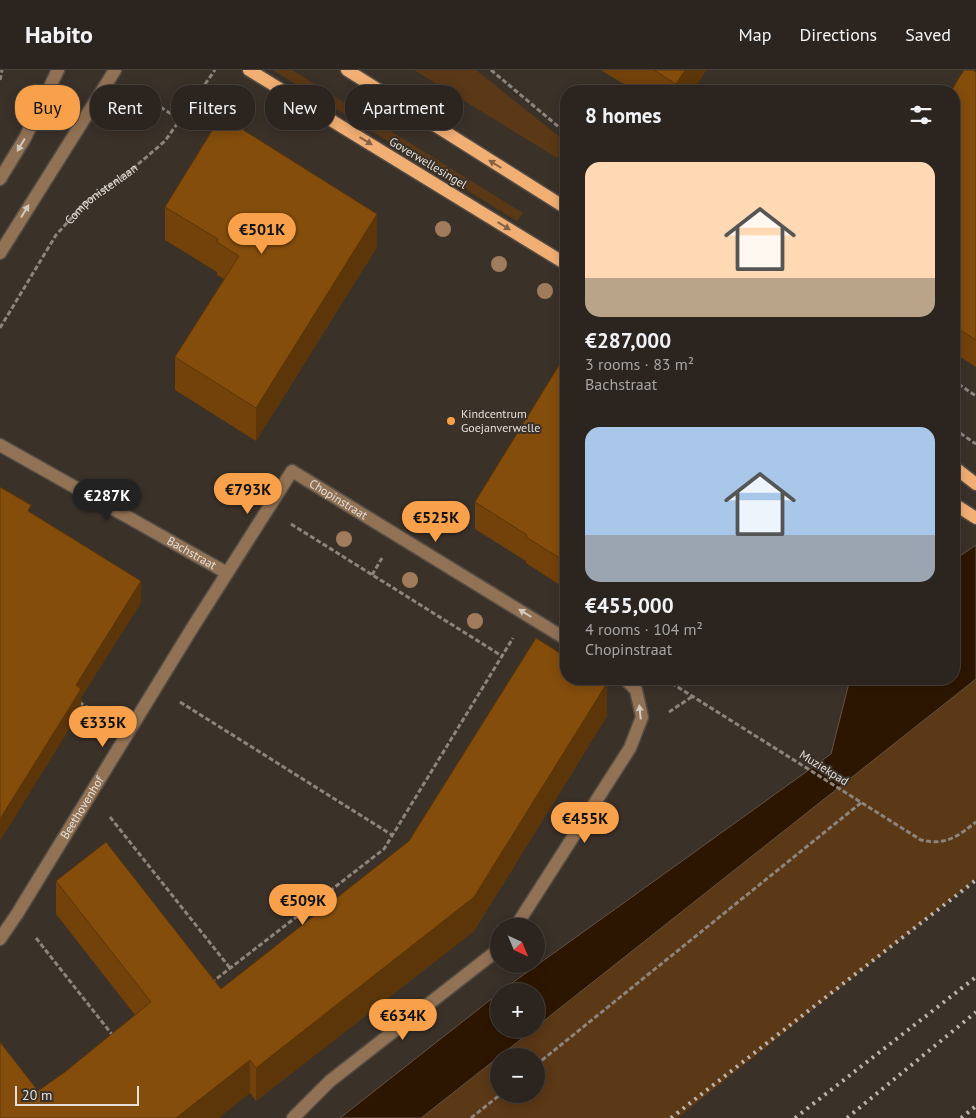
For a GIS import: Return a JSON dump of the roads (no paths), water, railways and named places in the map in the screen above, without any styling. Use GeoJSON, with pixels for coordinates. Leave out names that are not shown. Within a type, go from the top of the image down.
{"type":"FeatureCollection","features":[{"type":"Feature","properties":{"kind":"main road","name":"Goverwellesingel"},"geometry":{"type":"LineString","coordinates":[[249,70],[560,260]]}},
{"type":"Feature","properties":{"kind":"main road"},"geometry":{"type":"LineString","coordinates":[[346,70],[560,204]]}},
{"type":"Feature","properties":{"kind":"main road"},"geometry":{"type":"LineString","coordinates":[[960,472],[976,484]]}},
{"type":"Feature","properties":{"kind":"main road"},"geometry":{"type":"LineString","coordinates":[[960,508],[976,518]]}},
{"type":"Feature","properties":{"kind":"street"},"geometry":{"type":"LineString","coordinates":[[0,179],[25,138],[58,70]]}},
{"type":"Feature","properties":{"kind":"street"},"geometry":{"type":"LineString","coordinates":[[0,253],[113,73]]}},
{"type":"Feature","properties":{"kind":"street","name":"Bachstraat"},"geometry":{"type":"LineString","coordinates":[[0,445],[227,573]]}},
{"type":"Feature","properties":{"kind":"street","name":"Chopinstraat"},"geometry":{"type":"LineString","coordinates":[[227,573],[292,471],[560,635]]}},
{"type":"Feature","properties":{"kind":"street","name":"Beethovenhof"},"geometry":{"type":"LineString","coordinates":[[0,939],[227,573]]}},
{"type":"Feature","properties":{"kind":"street"},"geometry":{"type":"LineString","coordinates":[[521,918],[630,748],[642,717],[636,690],[631,685]]}},
{"type":"Feature","properties":{"kind":"street"},"geometry":{"type":"LineString","coordinates":[[293,1118],[330,1081],[490,956]]}},
{"type":"Feature","properties":{"kind":"railway"},"geometry":{"type":"LineString","coordinates":[[671,1118],[976,880]]}},
{"type":"Feature","properties":{"kind":"railway"},"geometry":{"type":"LineString","coordinates":[[795,1118],[976,977]]}},
{"type":"Feature","properties":{"kind":"railway"},"geometry":{"type":"LineString","coordinates":[[847,1118],[976,1012]]}},
{"type":"Feature","properties":{"kind":"railway"},"geometry":{"type":"LineString","coordinates":[[961,1118],[976,1106]]}},
{"type":"Feature","properties":{"kind":"place","name":"Kindcentrum Goejanverwelle"},"geometry":{"type":"Point","coordinates":[451,421]}}]}
